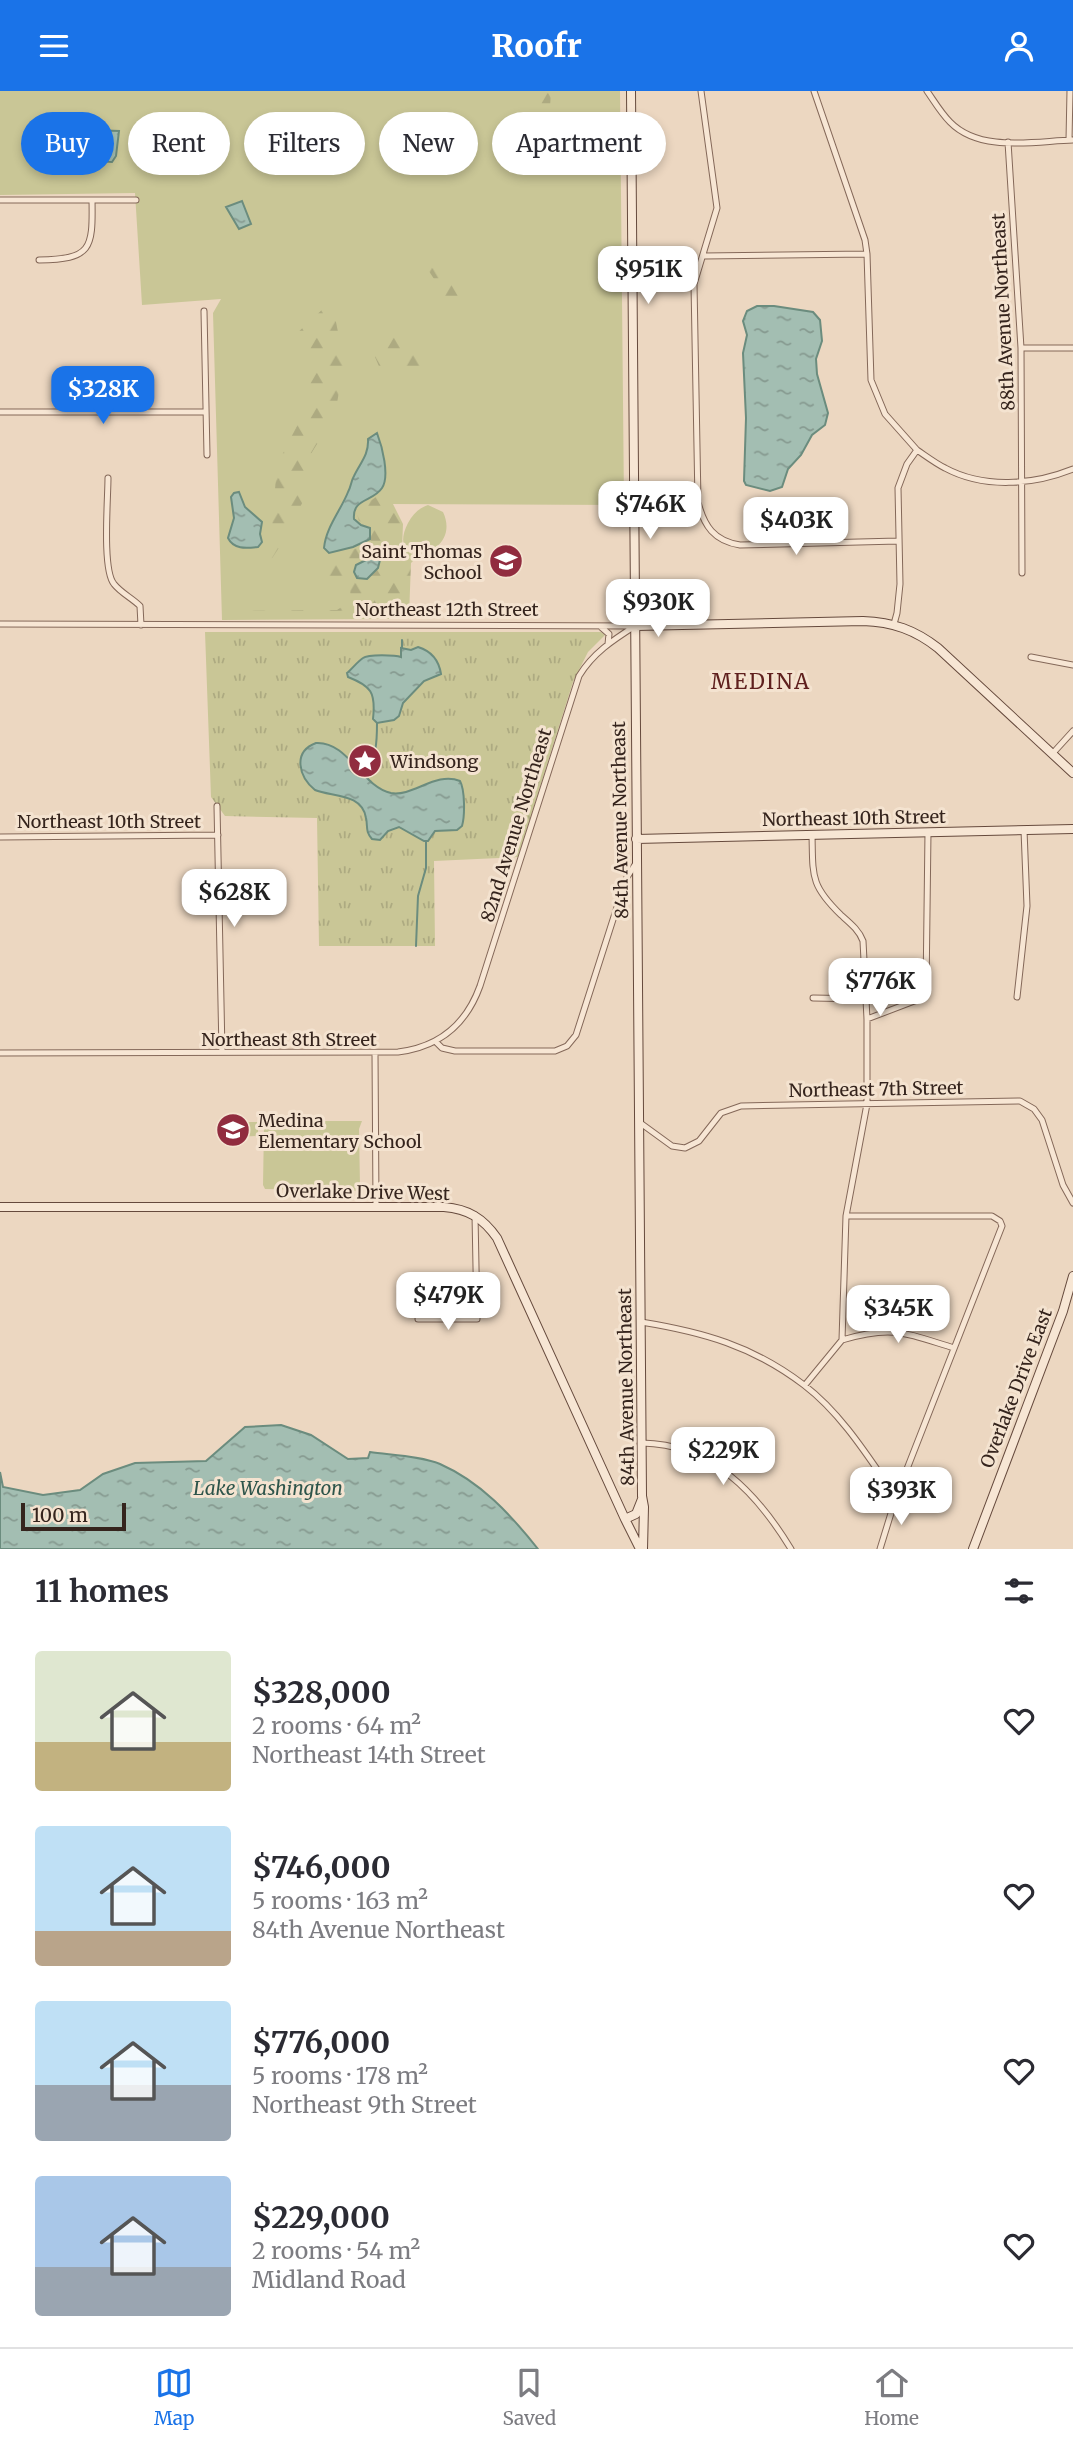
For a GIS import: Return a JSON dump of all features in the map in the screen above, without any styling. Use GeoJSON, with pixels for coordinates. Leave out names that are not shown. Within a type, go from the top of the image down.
{"type":"FeatureCollection","features":[{"type":"Feature","properties":{"kind":"main road","name":"84th Avenue Northeast"},"geometry":{"type":"LineString","coordinates":[[631,91],[642,1496],[645,1507],[642,1549]]}},
{"type":"Feature","properties":{"kind":"main road"},"geometry":{"type":"LineString","coordinates":[[635,596],[651,614],[680,625]]}},
{"type":"Feature","properties":{"kind":"main road","name":"Northeast 12th Street"},"geometry":{"type":"LineString","coordinates":[[635,626],[863,621],[894,624]]}},
{"type":"Feature","properties":{"kind":"main road"},"geometry":{"type":"LineString","coordinates":[[894,624],[922,636],[938,648],[1073,773]]}},
{"type":"Feature","properties":{"kind":"main road","name":"Northeast 10th Street"},"geometry":{"type":"LineString","coordinates":[[636,839],[1073,829]]}},
{"type":"Feature","properties":{"kind":"main road","name":"Overlake Drive West"},"geometry":{"type":"LineString","coordinates":[[0,1207],[444,1207],[465,1210],[475,1215]]}},
{"type":"Feature","properties":{"kind":"main road"},"geometry":{"type":"LineString","coordinates":[[475,1215],[497,1238],[625,1519],[642,1549]]}},
{"type":"Feature","properties":{"kind":"main road","name":"Overlake Drive East"},"geometry":{"type":"LineString","coordinates":[[973,1549],[1063,1311],[1073,1276]]}},
{"type":"Feature","properties":{"kind":"main road"},"geometry":{"type":"LineString","coordinates":[[625,1519],[636,1514],[642,1496]]}},
{"type":"Feature","properties":{"kind":"street"},"geometry":{"type":"LineString","coordinates":[[701,91],[717,197],[715,221],[696,274],[695,298],[698,502],[708,528],[727,543],[740,545],[898,541]]}},
{"type":"Feature","properties":{"kind":"street"},"geometry":{"type":"LineString","coordinates":[[814,91],[864,240],[867,254],[871,380],[886,414],[917,450],[943,468],[960,475],[1001,482],[1022,482],[1047,478],[1073,469]]}},
{"type":"Feature","properties":{"kind":"street"},"geometry":{"type":"LineString","coordinates":[[927,91],[950,122],[960,130],[987,141],[1009,142],[1071,140],[1070,91]]}},
{"type":"Feature","properties":{"kind":"street","name":"88th Avenue Northeast"},"geometry":{"type":"LineString","coordinates":[[1009,142],[1021,348],[1022,573]]}},
{"type":"Feature","properties":{"kind":"street"},"geometry":{"type":"LineString","coordinates":[[39,260],[65,260],[82,252],[91,236],[92,199]]}},
{"type":"Feature","properties":{"kind":"street"},"geometry":{"type":"LineString","coordinates":[[0,200],[136,200]]}},
{"type":"Feature","properties":{"kind":"street"},"geometry":{"type":"LineString","coordinates":[[704,256],[867,254]]}},
{"type":"Feature","properties":{"kind":"street"},"geometry":{"type":"LineString","coordinates":[[204,311],[207,455]]}},
{"type":"Feature","properties":{"kind":"street"},"geometry":{"type":"LineString","coordinates":[[1021,348],[1073,348]]}},
{"type":"Feature","properties":{"kind":"street"},"geometry":{"type":"LineString","coordinates":[[0,412],[206,412]]}},
{"type":"Feature","properties":{"kind":"street"},"geometry":{"type":"LineString","coordinates":[[894,624],[900,584],[898,488],[907,464],[917,450]]}},
{"type":"Feature","properties":{"kind":"street"},"geometry":{"type":"LineString","coordinates":[[108,478],[107,542],[110,578],[140,606],[141,625]]}},
{"type":"Feature","properties":{"kind":"street","name":"Northeast 12th Street"},"geometry":{"type":"LineString","coordinates":[[0,624],[635,626]]}},
{"type":"Feature","properties":{"kind":"street"},"geometry":{"type":"LineString","coordinates":[[598,625],[608,632],[608,644]]}},
{"type":"Feature","properties":{"kind":"street","name":"82nd Avenue Northeast"},"geometry":{"type":"LineString","coordinates":[[436,1042],[459,1025],[475,1000],[573,691],[587,664],[608,644],[635,626]]}},
{"type":"Feature","properties":{"kind":"street"},"geometry":{"type":"LineString","coordinates":[[1031,657],[1073,665]]}},
{"type":"Feature","properties":{"kind":"street"},"geometry":{"type":"LineString","coordinates":[[1053,753],[1073,731]]}},
{"type":"Feature","properties":{"kind":"street"},"geometry":{"type":"LineString","coordinates":[[217,806],[222,1052]]}},
{"type":"Feature","properties":{"kind":"street"},"geometry":{"type":"LineString","coordinates":[[1017,997],[1027,907],[1024,830]]}},
{"type":"Feature","properties":{"kind":"street"},"geometry":{"type":"LineString","coordinates":[[867,1019],[917,1000],[926,991],[928,832]]}},
{"type":"Feature","properties":{"kind":"street"},"geometry":{"type":"LineString","coordinates":[[812,834],[813,877],[817,888],[858,931],[863,941],[867,1104],[846,1216],[842,1340]]}},
{"type":"Feature","properties":{"kind":"street","name":"Northeast 10th Street"},"geometry":{"type":"LineString","coordinates":[[0,837],[218,835]]}},
{"type":"Feature","properties":{"kind":"street"},"geometry":{"type":"LineString","coordinates":[[436,1042],[442,1048],[455,1051],[555,1051],[570,1043],[576,1035],[626,879],[636,863]]}},
{"type":"Feature","properties":{"kind":"street"},"geometry":{"type":"LineString","coordinates":[[813,999],[865,999]]}},
{"type":"Feature","properties":{"kind":"street","name":"Northeast 8th Street"},"geometry":{"type":"LineString","coordinates":[[0,1053],[375,1053],[413,1050],[436,1042]]}},
{"type":"Feature","properties":{"kind":"street"},"geometry":{"type":"LineString","coordinates":[[375,1053],[376,1206]]}},
{"type":"Feature","properties":{"kind":"street","name":"Northeast 7th Street"},"geometry":{"type":"LineString","coordinates":[[639,1122],[672,1146],[685,1148],[699,1141],[721,1113],[735,1108],[1013,1100],[1028,1105],[1039,1113],[1063,1185],[1073,1203]]}},
{"type":"Feature","properties":{"kind":"street"},"geometry":{"type":"LineString","coordinates":[[418,1319],[477,1319],[475,1215]]}},
{"type":"Feature","properties":{"kind":"street"},"geometry":{"type":"LineString","coordinates":[[846,1216],[992,1216],[1000,1221],[1001,1231],[896,1497],[880,1549]]}},
{"type":"Feature","properties":{"kind":"street"},"geometry":{"type":"LineString","coordinates":[[641,1322],[701,1332],[727,1341],[805,1385],[855,1439],[896,1497]]}},
{"type":"Feature","properties":{"kind":"street"},"geometry":{"type":"LineString","coordinates":[[805,1385],[842,1340],[885,1330],[908,1333],[954,1348]]}},
{"type":"Feature","properties":{"kind":"street"},"geometry":{"type":"LineString","coordinates":[[642,1443],[680,1447],[692,1451],[723,1470],[742,1486],[763,1510],[791,1549]]}},
{"type":"Feature","properties":{"kind":"green space"},"geometry":{"type":"Polygon","coordinates":[[[0,91],[620,91],[620,112],[492,112],[492,175],[621,175],[624,505],[389,504],[389,619],[222,620],[213,313],[221,299],[142,305],[135,193],[0,195],[0,91]]]}},
{"type":"Feature","properties":{"kind":"green space"},"geometry":{"type":"Polygon","coordinates":[[[534,91],[551,91],[550,112],[530,112],[534,91]]]}},
{"type":"Feature","properties":{"kind":"green space"},"geometry":{"type":"Polygon","coordinates":[[[418,232],[454,288],[466,291],[468,302],[451,305],[408,239],[418,232]]]}},
{"type":"Feature","properties":{"kind":"green space"},"geometry":{"type":"Polygon","coordinates":[[[325,307],[336,322],[344,362],[335,415],[309,457],[304,499],[286,537],[269,563],[277,465],[309,402],[307,374],[295,335],[325,307]]]}},
{"type":"Feature","properties":{"kind":"green space"},"geometry":{"type":"Polygon","coordinates":[[[395,327],[422,363],[421,371],[393,363],[381,371],[375,357],[389,332],[395,327]]]}},
{"type":"Feature","properties":{"kind":"green space"},"geometry":{"type":"Polygon","coordinates":[[[386,490],[403,524],[402,548],[417,557],[411,563],[409,616],[237,616],[237,611],[337,610],[351,601],[349,577],[323,586],[318,578],[344,553],[370,543],[373,525],[359,521],[356,511],[386,490]]]}},
{"type":"Feature","properties":{"kind":"green space"},"geometry":{"type":"Polygon","coordinates":[[[428,505],[443,512],[446,527],[443,540],[424,553],[414,553],[406,548],[403,538],[412,517],[428,505]]]}},
{"type":"Feature","properties":{"kind":"green space"},"geometry":{"type":"Polygon","coordinates":[[[205,632],[601,632],[605,635],[588,652],[573,682],[518,857],[434,861],[435,946],[319,946],[317,818],[225,816],[211,797],[205,632]]]}},
{"type":"Feature","properties":{"kind":"green space"},"geometry":{"type":"Polygon","coordinates":[[[268,1121],[362,1121],[359,1129],[360,1186],[356,1191],[265,1189],[264,1126],[268,1121]]]}},
{"type":"Feature","properties":{"kind":"green space"},"geometry":{"type":"Polygon","coordinates":[[[232,1122],[258,1122],[258,1136],[232,1137],[232,1122]]]}},
{"type":"Feature","properties":{"kind":"water"},"geometry":{"type":"Polygon","coordinates":[[[114,131],[119,131],[114,159],[114,131]]]}},
{"type":"Feature","properties":{"kind":"water"},"geometry":{"type":"Polygon","coordinates":[[[242,201],[251,224],[239,229],[226,207],[242,201]]]}},
{"type":"Feature","properties":{"kind":"water"},"geometry":{"type":"Polygon","coordinates":[[[757,306],[813,312],[820,320],[822,341],[816,359],[817,374],[828,413],[825,425],[812,435],[801,455],[788,469],[782,487],[770,491],[746,485],[744,481],[746,418],[743,353],[747,335],[743,321],[747,311],[757,306]]]}},
{"type":"Feature","properties":{"kind":"water"},"geometry":{"type":"Polygon","coordinates":[[[377,433],[384,461],[384,483],[378,492],[356,507],[354,512],[354,519],[370,528],[370,539],[329,553],[324,548],[328,533],[366,454],[368,439],[377,433]]]}},
{"type":"Feature","properties":{"kind":"water"},"geometry":{"type":"Polygon","coordinates":[[[239,492],[245,507],[262,522],[262,542],[258,547],[237,546],[228,538],[234,518],[231,497],[239,492]]]}},
{"type":"Feature","properties":{"kind":"water"},"geometry":{"type":"Polygon","coordinates":[[[374,556],[380,560],[378,568],[367,579],[357,578],[354,572],[356,565],[374,556]]]}},
{"type":"Feature","properties":{"kind":"water"},"geometry":{"type":"Polygon","coordinates":[[[418,647],[434,657],[441,674],[424,681],[403,703],[399,716],[394,720],[377,723],[373,719],[374,702],[370,691],[348,677],[347,673],[366,657],[401,657],[401,648],[411,650],[418,647]]]}},
{"type":"Feature","properties":{"kind":"water"},"geometry":{"type":"Polygon","coordinates":[[[316,743],[337,749],[372,782],[391,793],[408,791],[442,779],[460,781],[464,803],[462,826],[457,830],[435,831],[428,841],[399,827],[388,831],[380,840],[372,839],[359,804],[345,797],[315,790],[309,785],[302,772],[301,758],[308,747],[316,743]]]}},
{"type":"Feature","properties":{"kind":"water","name":"Lake Washington"},"geometry":{"type":"Polygon","coordinates":[[[281,1425],[311,1435],[348,1459],[368,1458],[370,1452],[415,1457],[433,1461],[455,1471],[494,1500],[538,1549],[0,1549],[0,1472],[3,1487],[43,1495],[80,1490],[103,1474],[135,1463],[206,1461],[245,1427],[281,1425]]]}},
{"type":"Feature","properties":{"kind":"waterway"},"geometry":{"type":"LineString","coordinates":[[402,640],[402,648]]}},
{"type":"Feature","properties":{"kind":"waterway"},"geometry":{"type":"LineString","coordinates":[[363,772],[374,756],[377,723]]}},
{"type":"Feature","properties":{"kind":"waterway"},"geometry":{"type":"LineString","coordinates":[[416,946],[418,896],[426,868],[426,841]]}},
{"type":"Feature","properties":{"kind":"place","name":"Saint Thomas School"},"geometry":{"type":"Point","coordinates":[506,561]}},
{"type":"Feature","properties":{"kind":"place","name":"Windsong"},"geometry":{"type":"Point","coordinates":[365,761]}},
{"type":"Feature","properties":{"kind":"place","name":"Medina Elementary School"},"geometry":{"type":"Point","coordinates":[233,1130]}},
{"type":"Feature","properties":{"kind":"district","name":"MEDINA"},"geometry":{"type":"Point","coordinates":[761,681]}}]}
